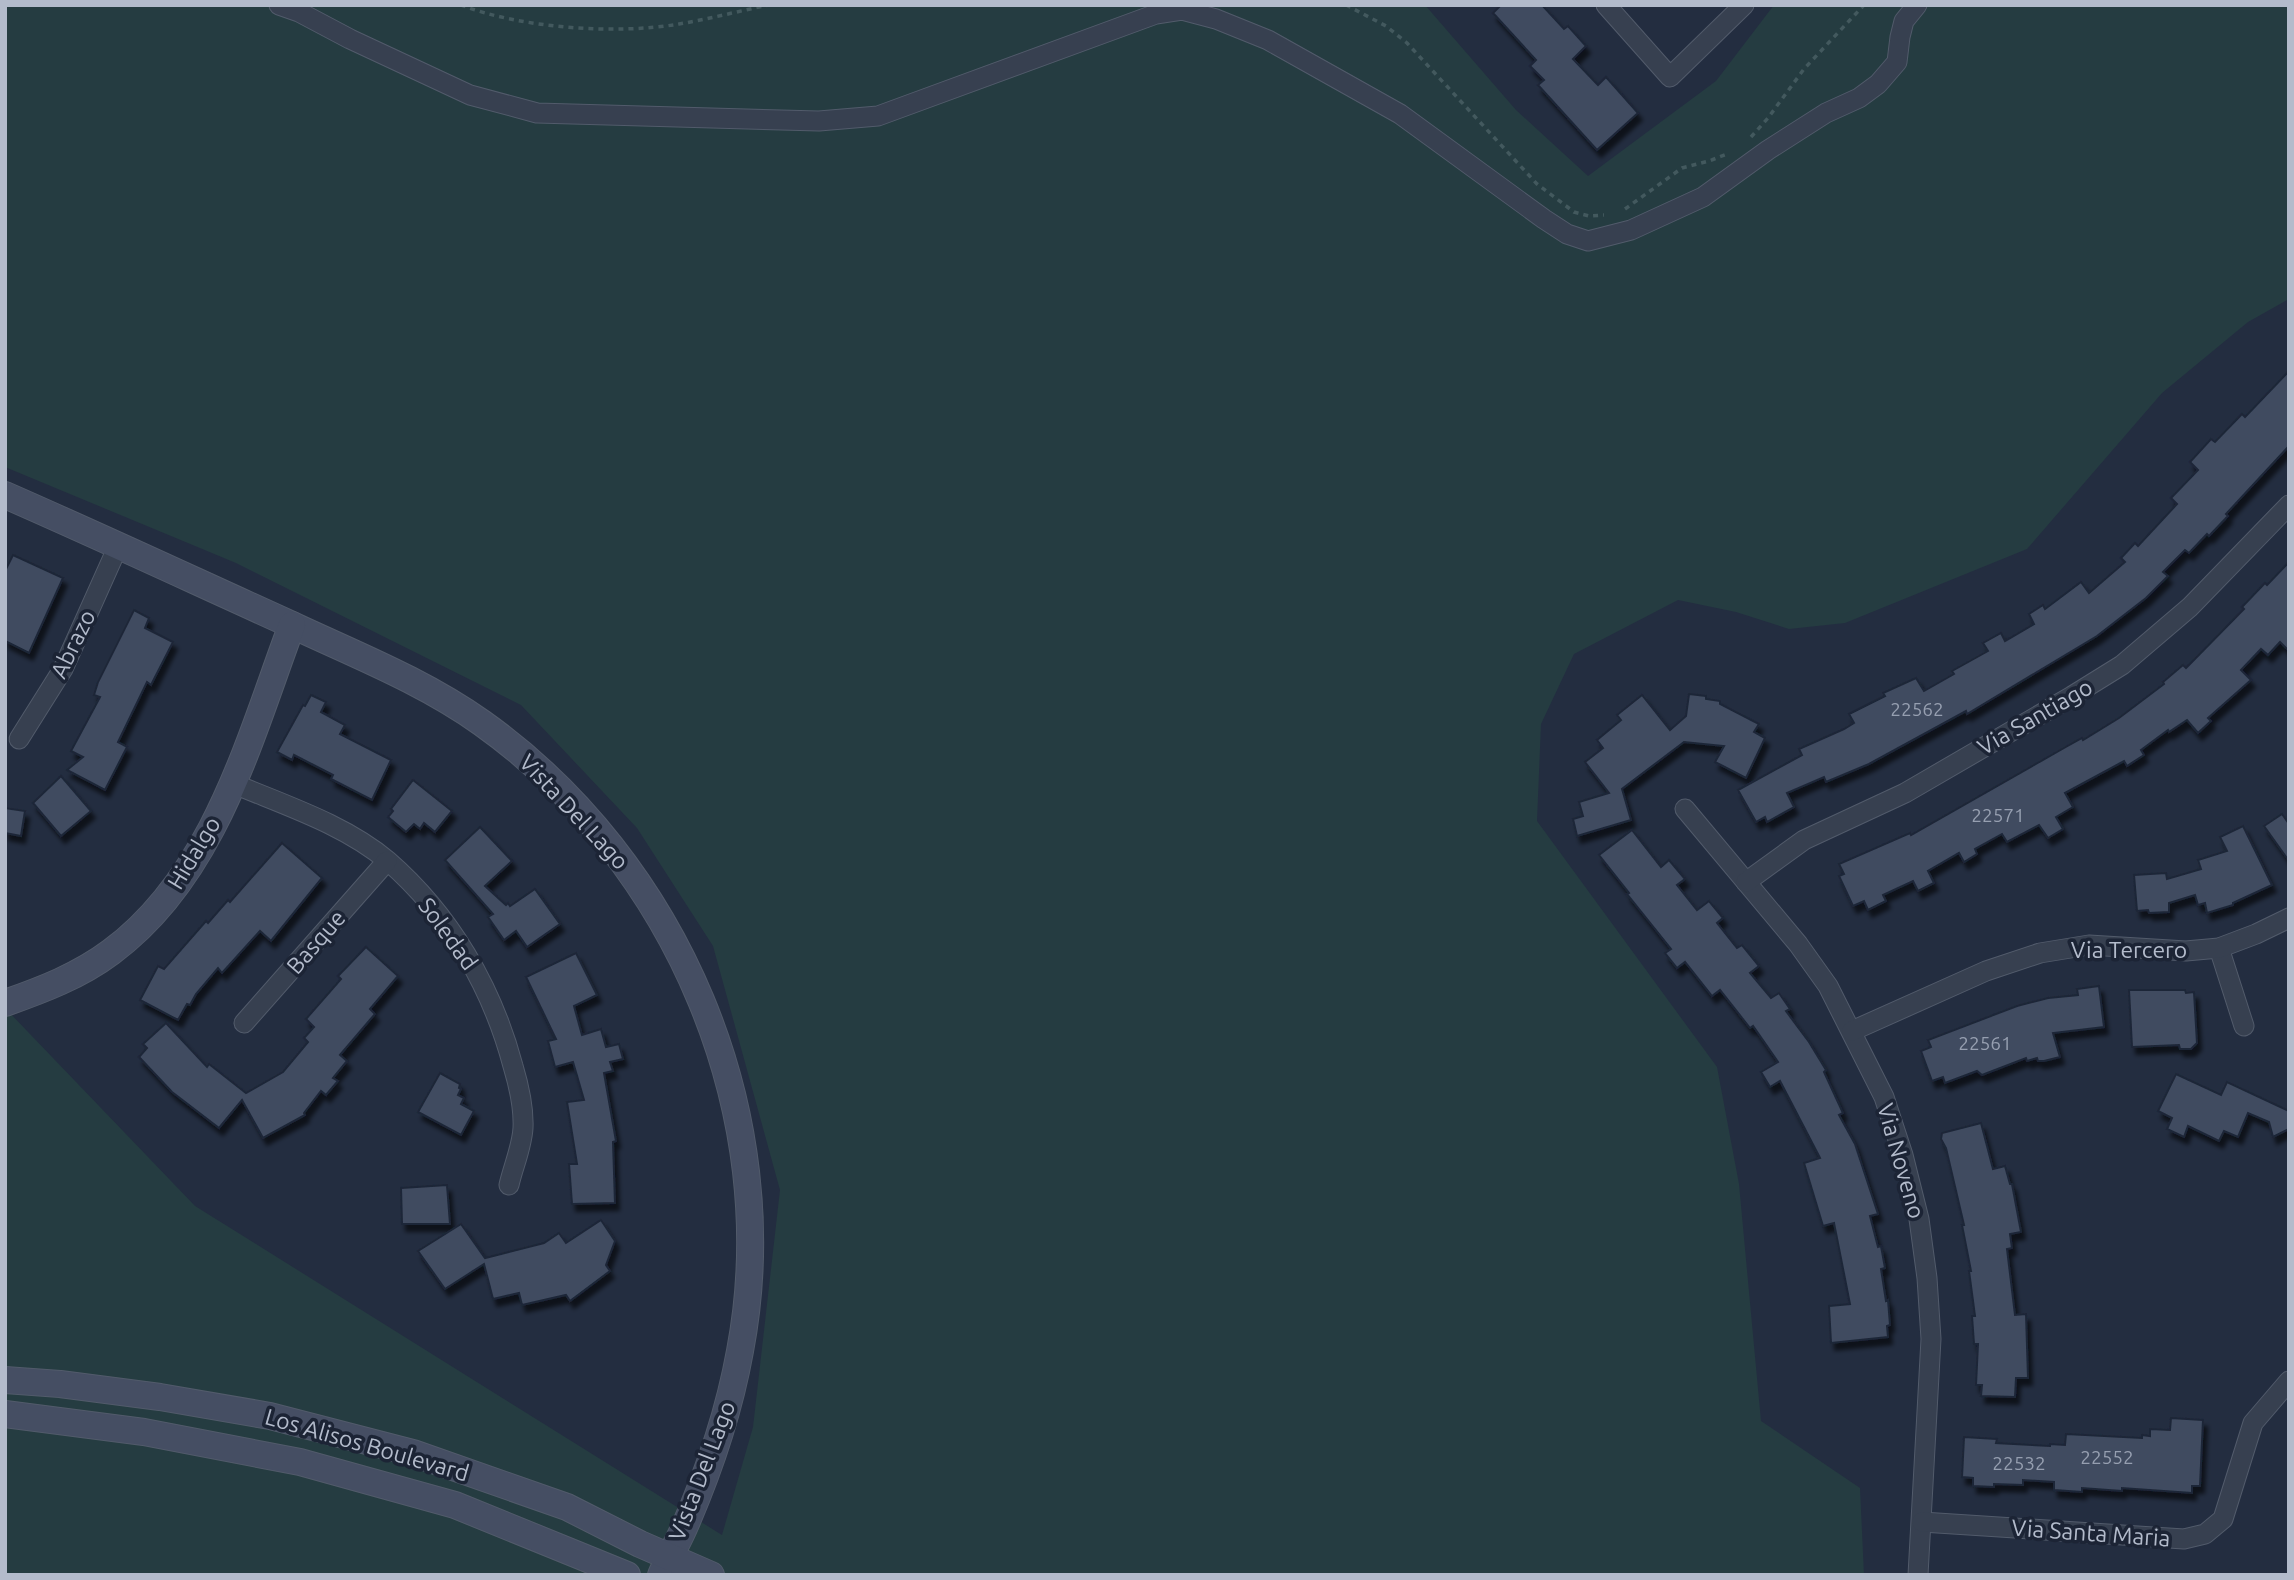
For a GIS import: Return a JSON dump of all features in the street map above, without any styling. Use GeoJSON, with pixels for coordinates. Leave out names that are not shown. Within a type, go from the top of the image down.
{"type":"FeatureCollection","features":[{"type":"Feature","properties":{"kind":"street"},"geometry":{"type":"LineString","coordinates":[[279,5],[299,12],[470,95],[537,113],[819,121],[878,116],[1156,14],[1182,10],[1216,19],[1268,40],[1400,114],[1544,219],[1567,234],[1588,241],[1631,230],[1703,197],[1768,149],[1825,113],[1859,97],[1878,83],[1897,62],[1904,21],[1917,5]]}},
{"type":"Feature","properties":{"kind":"street"},"geometry":{"type":"LineString","coordinates":[[1606,5],[1670,77],[1744,5]]}},
{"type":"Feature","properties":{"kind":"street","name":"Vista Del Lago"},"geometry":{"type":"LineString","coordinates":[[5,495],[119,544],[377,663],[436,694],[525,757],[584,816],[632,874],[657,913],[701,999],[717,1039],[732,1090],[743,1150],[750,1249],[741,1347],[723,1427],[683,1531],[665,1565]]}},
{"type":"Feature","properties":{"kind":"street","name":"Via Santiago"},"geometry":{"type":"LineString","coordinates":[[1746,882],[1804,840],[1905,793],[2122,665],[2190,607],[2289,505]]}},
{"type":"Feature","properties":{"kind":"street","name":"Abrazo"},"geometry":{"type":"LineString","coordinates":[[19,738],[64,669],[119,544]]}},
{"type":"Feature","properties":{"kind":"street","name":"Hidalgo"},"geometry":{"type":"LineString","coordinates":[[5,1003],[44,989],[89,966],[131,935],[154,912],[193,863],[232,783],[292,625]]}},
{"type":"Feature","properties":{"kind":"street","name":"Soledad"},"geometry":{"type":"LineString","coordinates":[[232,783],[345,833],[387,861],[432,906],[467,952],[503,1026],[521,1094],[523,1130],[509,1185]]}},
{"type":"Feature","properties":{"kind":"street","name":"Via Noveno"},"geometry":{"type":"LineString","coordinates":[[1685,809],[1798,944],[1828,986],[1884,1097],[1903,1155],[1919,1219],[1931,1339],[1919,1575]]}},
{"type":"Feature","properties":{"kind":"street","name":"Basque"},"geometry":{"type":"LineString","coordinates":[[244,1023],[387,861]]}},
{"type":"Feature","properties":{"kind":"street","name":"Via Tercero"},"geometry":{"type":"LineString","coordinates":[[1852,1031],[1986,971],[2040,953],[2089,945],[2186,951],[2219,948],[2289,918]]}},
{"type":"Feature","properties":{"kind":"street"},"geometry":{"type":"LineString","coordinates":[[2219,948],[2244,1026]]}},
{"type":"Feature","properties":{"kind":"street","name":"Los Alisos Boulevard"},"geometry":{"type":"LineString","coordinates":[[5,1380],[147,1395],[270,1416],[413,1453],[567,1507],[640,1544],[665,1565],[711,1575]]}},
{"type":"Feature","properties":{"kind":"street","name":"Via Santa Maria"},"geometry":{"type":"LineString","coordinates":[[1922,1522],[2184,1539],[2205,1534],[2223,1519],[2253,1423],[2289,1381]]}},
{"type":"Feature","properties":{"kind":"street","name":"Los Alisos Boulevard"},"geometry":{"type":"LineString","coordinates":[[5,1414],[144,1432],[300,1462],[455,1506],[627,1575]]}},
{"type":"Feature","properties":{"kind":"path"},"geometry":{"type":"LineString","coordinates":[[461,5],[515,21],[620,28],[677,24],[769,5]]}},
{"type":"Feature","properties":{"kind":"path"},"geometry":{"type":"LineString","coordinates":[[1346,5],[1386,26],[1407,43],[1536,184],[1574,212],[1589,216],[1607,215]]}},
{"type":"Feature","properties":{"kind":"path"},"geometry":{"type":"LineString","coordinates":[[1746,141],[1768,118],[1804,69],[1864,5]]}},
{"type":"Feature","properties":{"kind":"path"},"geometry":{"type":"LineString","coordinates":[[1616,212],[1625,209],[1682,168],[1709,161],[1736,148]]}},
{"type":"Feature","properties":{"kind":"green space"},"geometry":{"type":"Polygon","coordinates":[[[5,5],[1425,5],[1516,110],[1588,176],[1716,81],[1774,5],[2289,5],[2289,299],[2248,322],[2162,393],[2027,549],[1845,623],[1789,629],[1736,612],[1678,600],[1574,654],[1541,724],[1537,821],[1717,1067],[1739,1184],[1761,1421],[1860,1488],[1864,1575],[5,1575],[5,1008],[195,1206],[722,1535],[753,1427],[780,1190],[713,946],[637,828],[521,705],[236,563],[5,467],[5,5]]]}},
{"type":"Feature","properties":{"kind":"building"},"geometry":{"type":"Polygon","coordinates":[[[1501,5],[1542,5],[1564,29],[1568,26],[1586,46],[1573,59],[1598,85],[1606,77],[1638,113],[1597,150],[1538,85],[1544,80],[1530,66],[1536,60],[1493,13],[1501,5]]]}},
{"type":"Feature","properties":{"kind":"building"},"geometry":{"type":"Polygon","coordinates":[[[2289,371],[2289,446],[2209,536],[2207,534],[2189,553],[2185,550],[2163,572],[2168,576],[2146,598],[2097,636],[1967,714],[1966,711],[1869,764],[1826,782],[1824,777],[1787,793],[1794,807],[1767,822],[1765,817],[1756,822],[1738,790],[1802,755],[1799,749],[1854,723],[1849,714],[1885,696],[1883,693],[1916,678],[1924,691],[1954,674],[1952,671],[1988,651],[1983,643],[2001,633],[2005,641],[2034,624],[2029,614],[2043,605],[2045,609],[2081,582],[2089,593],[2125,562],[2121,558],[2135,543],[2138,546],[2177,504],[2171,498],[2198,470],[2190,462],[2211,439],[2215,442],[2242,414],[2245,417],[2289,371]]]}},
{"type":"Feature","properties":{"kind":"building"},"geometry":{"type":"Polygon","coordinates":[[[13,555],[63,578],[29,653],[5,641],[5,571],[13,555]]]}},
{"type":"Feature","properties":{"kind":"building"},"geometry":{"type":"Polygon","coordinates":[[[2289,562],[2289,651],[2280,642],[2268,655],[2261,649],[2241,670],[2251,680],[2208,718],[2211,721],[2198,733],[2187,720],[2141,750],[2144,755],[2127,766],[2124,761],[2065,793],[2073,807],[2056,817],[2063,829],[2048,838],[2039,825],[2007,842],[2002,834],[1975,849],[1977,854],[1964,862],[1959,853],[1928,871],[1934,883],[1918,891],[1913,881],[1883,895],[1886,901],[1868,910],[1864,901],[1853,906],[1839,876],[1844,874],[1839,864],[1910,833],[1911,835],[2119,718],[2164,684],[2163,682],[2183,665],[2186,668],[2244,609],[2242,607],[2265,583],[2267,585],[2289,562]]]}},
{"type":"Feature","properties":{"kind":"building"},"geometry":{"type":"Polygon","coordinates":[[[134,610],[149,618],[145,628],[173,642],[151,685],[147,682],[118,742],[127,747],[105,790],[67,770],[83,757],[71,751],[100,697],[94,695],[98,682],[134,610]]]}},
{"type":"Feature","properties":{"kind":"building"},"geometry":{"type":"Polygon","coordinates":[[[1689,694],[1720,701],[1720,704],[1759,724],[1754,732],[1765,738],[1746,778],[1715,762],[1724,746],[1684,742],[1622,789],[1631,820],[1577,836],[1573,819],[1583,816],[1579,802],[1609,793],[1585,762],[1603,748],[1597,740],[1621,720],[1617,715],[1642,695],[1670,730],[1686,716],[1689,694]]]}},
{"type":"Feature","properties":{"kind":"building"},"geometry":{"type":"Polygon","coordinates":[[[311,695],[326,702],[321,712],[345,725],[340,734],[391,760],[372,800],[331,779],[333,775],[294,755],[292,760],[277,752],[311,695]]]}},
{"type":"Feature","properties":{"kind":"building"},"geometry":{"type":"Polygon","coordinates":[[[61,776],[91,811],[61,836],[33,803],[61,776]]]}},
{"type":"Feature","properties":{"kind":"building"},"geometry":{"type":"Polygon","coordinates":[[[413,780],[452,811],[435,832],[424,823],[420,829],[414,824],[406,832],[388,817],[413,780]]]}},
{"type":"Feature","properties":{"kind":"building"},"geometry":{"type":"Polygon","coordinates":[[[5,808],[25,811],[21,836],[5,833],[5,808]]]}},
{"type":"Feature","properties":{"kind":"building"},"geometry":{"type":"Polygon","coordinates":[[[2282,814],[2289,824],[2289,861],[2264,826],[2282,814]]]}},
{"type":"Feature","properties":{"kind":"building"},"geometry":{"type":"Polygon","coordinates":[[[2243,826],[2272,885],[2233,905],[2207,913],[2205,903],[2198,905],[2195,895],[2169,903],[2169,912],[2137,911],[2134,875],[2166,873],[2167,879],[2201,869],[2198,860],[2227,851],[2220,837],[2243,826]]]}},
{"type":"Feature","properties":{"kind":"building"},"geometry":{"type":"Polygon","coordinates":[[[480,827],[512,861],[485,886],[510,906],[535,889],[560,924],[527,947],[516,931],[504,940],[488,917],[493,914],[445,860],[480,827]]]}},
{"type":"Feature","properties":{"kind":"building"},"geometry":{"type":"Polygon","coordinates":[[[1632,830],[1661,867],[1669,860],[1685,879],[1677,885],[1697,910],[1709,901],[1723,918],[1717,923],[1737,948],[1742,945],[1759,966],[1750,973],[1771,998],[1779,993],[1790,1009],[1786,1011],[1826,1070],[1824,1072],[1843,1113],[1839,1115],[1855,1144],[1878,1214],[1870,1216],[1878,1247],[1881,1246],[1885,1268],[1881,1269],[1886,1301],[1888,1300],[1888,1337],[1831,1343],[1829,1306],[1850,1304],[1834,1223],[1823,1226],[1804,1163],[1820,1158],[1780,1081],[1770,1087],[1761,1072],[1778,1062],[1753,1026],[1750,1028],[1720,990],[1712,996],[1685,962],[1677,968],[1665,953],[1671,949],[1599,855],[1632,830]]]}},
{"type":"Feature","properties":{"kind":"building"},"geometry":{"type":"Polygon","coordinates":[[[282,843],[322,878],[271,941],[260,931],[222,973],[218,968],[190,1005],[187,1004],[178,1020],[140,1000],[158,966],[164,969],[206,921],[208,923],[228,900],[230,902],[282,843]]]}},
{"type":"Feature","properties":{"kind":"building"},"geometry":{"type":"Polygon","coordinates":[[[366,947],[398,976],[370,1009],[375,1014],[340,1055],[347,1061],[333,1078],[338,1081],[326,1095],[321,1091],[305,1115],[263,1138],[242,1100],[219,1128],[172,1092],[139,1057],[147,1048],[143,1044],[166,1023],[207,1067],[209,1064],[246,1093],[283,1072],[308,1042],[304,1038],[314,1027],[306,1019],[341,979],[338,976],[366,947]]]}},
{"type":"Feature","properties":{"kind":"building"},"geometry":{"type":"Polygon","coordinates":[[[576,953],[597,995],[574,1006],[582,1035],[601,1029],[606,1047],[619,1044],[623,1059],[610,1062],[613,1071],[604,1073],[616,1141],[613,1142],[615,1203],[572,1204],[569,1164],[577,1164],[567,1102],[584,1100],[573,1062],[555,1067],[548,1041],[556,1039],[526,977],[576,953]]]}},
{"type":"Feature","properties":{"kind":"building"},"geometry":{"type":"Polygon","coordinates":[[[2099,986],[2104,1027],[2053,1033],[2060,1057],[2044,1061],[2038,1061],[2037,1058],[2027,1061],[2026,1058],[1982,1075],[1977,1071],[1945,1083],[1943,1077],[1932,1081],[1921,1051],[1931,1047],[1928,1040],[2017,1006],[2048,998],[2078,995],[2077,989],[2099,986]]]}},
{"type":"Feature","properties":{"kind":"building"},"geometry":{"type":"Polygon","coordinates":[[[2129,990],[2194,992],[2197,1043],[2191,1049],[2180,1049],[2179,1045],[2132,1047],[2129,990]]]}},
{"type":"Feature","properties":{"kind":"building"},"geometry":{"type":"Polygon","coordinates":[[[440,1073],[460,1084],[458,1095],[464,1098],[461,1104],[474,1111],[461,1135],[418,1112],[440,1073]]]}},
{"type":"Feature","properties":{"kind":"building"},"geometry":{"type":"Polygon","coordinates":[[[2176,1074],[2221,1095],[2227,1082],[2289,1111],[2289,1129],[2273,1137],[2269,1122],[2248,1113],[2238,1137],[2224,1131],[2219,1141],[2188,1126],[2184,1137],[2167,1129],[2172,1118],[2158,1111],[2176,1074]]]}},
{"type":"Feature","properties":{"kind":"building"},"geometry":{"type":"Polygon","coordinates":[[[1981,1123],[1993,1169],[2005,1166],[2012,1184],[2021,1232],[2010,1234],[2012,1248],[2007,1249],[2015,1315],[2026,1314],[2028,1378],[2016,1378],[2015,1397],[1981,1396],[1982,1385],[1976,1385],[1978,1344],[1974,1344],[1972,1316],[1975,1316],[1971,1271],[1964,1225],[1946,1148],[1941,1139],[1942,1133],[1981,1123]]]}},
{"type":"Feature","properties":{"kind":"building"},"geometry":{"type":"Polygon","coordinates":[[[447,1185],[450,1224],[402,1224],[401,1188],[447,1185]]]}},
{"type":"Feature","properties":{"kind":"building"},"geometry":{"type":"Polygon","coordinates":[[[601,1220],[615,1241],[606,1265],[610,1271],[570,1301],[566,1295],[522,1305],[519,1293],[493,1299],[484,1264],[445,1289],[418,1251],[461,1224],[485,1258],[544,1243],[559,1233],[566,1243],[601,1220]]]}},
{"type":"Feature","properties":{"kind":"building"},"geometry":{"type":"Polygon","coordinates":[[[2171,1418],[2203,1420],[2200,1486],[2192,1486],[2192,1493],[2122,1488],[2122,1491],[2082,1488],[2082,1492],[2054,1490],[2054,1482],[2023,1480],[2023,1485],[1973,1486],[1973,1478],[1962,1477],[1964,1437],[1997,1439],[1996,1443],[2050,1446],[2065,1445],[2066,1434],[2142,1438],[2142,1435],[2150,1436],[2150,1429],[2170,1430],[2171,1418]]]}}]}
